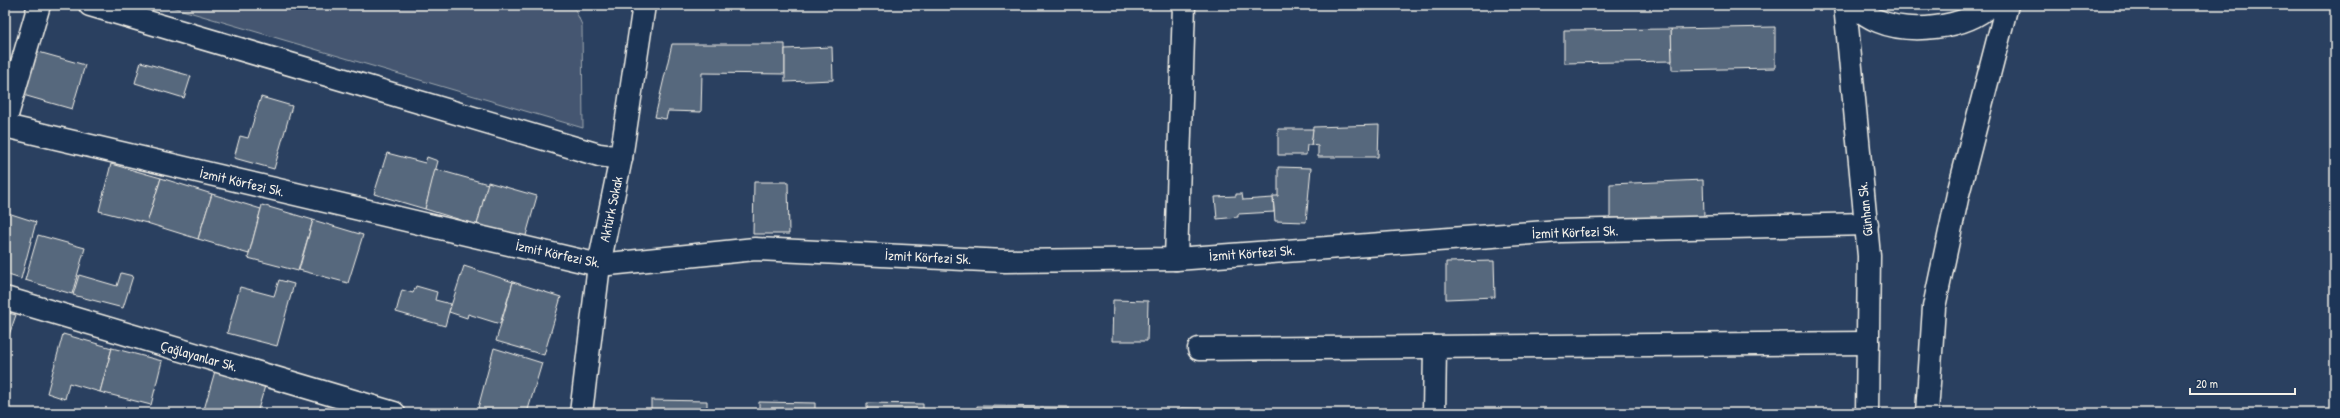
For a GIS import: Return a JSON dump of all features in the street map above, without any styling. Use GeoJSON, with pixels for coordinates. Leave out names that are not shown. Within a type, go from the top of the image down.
{"type":"FeatureCollection","features":[{"type":"Feature","properties":{"kind":"street"},"geometry":{"type":"LineString","coordinates":[[5,122],[39,5]]}},
{"type":"Feature","properties":{"kind":"street"},"geometry":{"type":"LineString","coordinates":[[90,5],[599,155],[621,158]]}},
{"type":"Feature","properties":{"kind":"street","name":"Aktürk Sokak"},"geometry":{"type":"LineString","coordinates":[[581,413],[599,265],[621,158],[644,5]]}},
{"type":"Feature","properties":{"kind":"street"},"geometry":{"type":"LineString","coordinates":[[1176,259],[1184,5]]}},
{"type":"Feature","properties":{"kind":"street","name":"Günhan Sk."},"geometry":{"type":"LineString","coordinates":[[1845,5],[1869,256],[1867,413]]}},
{"type":"Feature","properties":{"kind":"street"},"geometry":{"type":"LineString","coordinates":[[1851,5],[1878,21],[1916,30],[1953,25],[1990,5]]}},
{"type":"Feature","properties":{"kind":"street"},"geometry":{"type":"LineString","coordinates":[[1927,413],[1934,307],[1958,194],[2008,5]]}},
{"type":"Feature","properties":{"kind":"street","name":"İzmit Körfezi Sk."},"geometry":{"type":"LineString","coordinates":[[5,126],[599,265],[755,249],[1005,261],[1176,259],[1560,232],[1866,224]]}},
{"type":"Feature","properties":{"kind":"street","name":"Çağlayanlar Sk."},"geometry":{"type":"LineString","coordinates":[[5,298],[394,413]]}},
{"type":"Feature","properties":{"kind":"street"},"geometry":{"type":"LineString","coordinates":[[1199,349],[1868,343]]}},
{"type":"Feature","properties":{"kind":"street"},"geometry":{"type":"LineString","coordinates":[[1434,413],[1435,347]]}},
{"type":"Feature","properties":{"kind":"shaded area"},"geometry":{"type":"Polygon","coordinates":[[[165,5],[573,5],[582,25],[583,128],[165,5]]]}},
{"type":"Feature","properties":{"kind":"building"},"geometry":{"type":"Polygon","coordinates":[[[1775,27],[1775,68],[1672,70],[1671,29],[1775,27]]]}},
{"type":"Feature","properties":{"kind":"building"},"geometry":{"type":"Polygon","coordinates":[[[1671,29],[1672,61],[1564,63],[1564,30],[1671,29]]]}},
{"type":"Feature","properties":{"kind":"building"},"geometry":{"type":"Polygon","coordinates":[[[672,44],[785,44],[785,74],[702,73],[701,112],[668,111],[666,119],[655,117],[672,44]]]}},
{"type":"Feature","properties":{"kind":"building"},"geometry":{"type":"Polygon","coordinates":[[[832,47],[833,80],[785,82],[785,49],[832,47]]]}},
{"type":"Feature","properties":{"kind":"building"},"geometry":{"type":"Polygon","coordinates":[[[35,51],[85,65],[72,109],[23,95],[35,51]]]}},
{"type":"Feature","properties":{"kind":"building"},"geometry":{"type":"Polygon","coordinates":[[[141,62],[191,76],[184,98],[135,83],[141,62]]]}},
{"type":"Feature","properties":{"kind":"building"},"geometry":{"type":"Polygon","coordinates":[[[261,97],[292,106],[274,169],[234,158],[240,136],[248,138],[261,97]]]}},
{"type":"Feature","properties":{"kind":"building"},"geometry":{"type":"Polygon","coordinates":[[[1379,125],[1378,157],[1318,157],[1318,146],[1311,145],[1313,127],[1379,125]]]}},
{"type":"Feature","properties":{"kind":"building"},"geometry":{"type":"Polygon","coordinates":[[[1278,129],[1313,129],[1311,145],[1307,145],[1306,155],[1278,155],[1278,129]]]}},
{"type":"Feature","properties":{"kind":"building"},"geometry":{"type":"Polygon","coordinates":[[[387,153],[425,163],[427,157],[438,161],[425,209],[374,194],[387,153]]]}},
{"type":"Feature","properties":{"kind":"building"},"geometry":{"type":"Polygon","coordinates":[[[111,164],[161,178],[147,223],[99,211],[111,164]]]}},
{"type":"Feature","properties":{"kind":"building"},"geometry":{"type":"Polygon","coordinates":[[[1278,167],[1311,168],[1306,222],[1275,221],[1273,196],[1278,196],[1278,167]]]}},
{"type":"Feature","properties":{"kind":"building"},"geometry":{"type":"Polygon","coordinates":[[[435,169],[488,184],[477,225],[425,209],[435,169]]]}},
{"type":"Feature","properties":{"kind":"building"},"geometry":{"type":"Polygon","coordinates":[[[161,178],[212,194],[198,239],[147,223],[161,178]]]}},
{"type":"Feature","properties":{"kind":"building"},"geometry":{"type":"Polygon","coordinates":[[[1703,180],[1704,217],[1610,218],[1610,184],[1703,180]]]}},
{"type":"Feature","properties":{"kind":"building"},"geometry":{"type":"Polygon","coordinates":[[[488,182],[537,196],[525,239],[477,225],[488,182]]]}},
{"type":"Feature","properties":{"kind":"building"},"geometry":{"type":"Polygon","coordinates":[[[754,182],[788,182],[789,234],[753,234],[754,182]]]}},
{"type":"Feature","properties":{"kind":"building"},"geometry":{"type":"Polygon","coordinates":[[[212,194],[261,209],[249,254],[198,239],[212,194]]]}},
{"type":"Feature","properties":{"kind":"building"},"geometry":{"type":"Polygon","coordinates":[[[1236,194],[1242,194],[1243,200],[1273,198],[1274,212],[1238,214],[1238,217],[1217,219],[1215,197],[1236,196],[1236,194]]]}},
{"type":"Feature","properties":{"kind":"building"},"geometry":{"type":"Polygon","coordinates":[[[262,205],[313,220],[298,271],[248,258],[262,205]]]}},
{"type":"Feature","properties":{"kind":"building"},"geometry":{"type":"Polygon","coordinates":[[[5,212],[36,222],[21,279],[5,274],[5,212]]]}},
{"type":"Feature","properties":{"kind":"building"},"geometry":{"type":"Polygon","coordinates":[[[313,220],[363,235],[348,283],[299,270],[313,220]]]}},
{"type":"Feature","properties":{"kind":"building"},"geometry":{"type":"Polygon","coordinates":[[[38,235],[85,248],[72,294],[25,280],[38,235]]]}},
{"type":"Feature","properties":{"kind":"building"},"geometry":{"type":"Polygon","coordinates":[[[1494,261],[1495,297],[1446,299],[1446,262],[1494,261]]]}},
{"type":"Feature","properties":{"kind":"building"},"geometry":{"type":"Polygon","coordinates":[[[464,266],[513,282],[500,324],[468,314],[467,318],[449,312],[464,266]]]}},
{"type":"Feature","properties":{"kind":"building"},"geometry":{"type":"Polygon","coordinates":[[[121,273],[133,276],[123,308],[73,295],[79,275],[117,286],[121,273]]]}},
{"type":"Feature","properties":{"kind":"building"},"geometry":{"type":"Polygon","coordinates":[[[279,280],[294,284],[277,346],[227,333],[240,287],[274,296],[279,280]]]}},
{"type":"Feature","properties":{"kind":"building"},"geometry":{"type":"Polygon","coordinates":[[[513,282],[561,297],[544,355],[496,341],[513,282]]]}},
{"type":"Feature","properties":{"kind":"building"},"geometry":{"type":"Polygon","coordinates":[[[416,286],[437,292],[435,300],[451,304],[445,326],[396,312],[402,290],[413,293],[416,286]]]}},
{"type":"Feature","properties":{"kind":"building"},"geometry":{"type":"Polygon","coordinates":[[[1113,300],[1148,301],[1147,341],[1112,341],[1113,300]]]}},
{"type":"Feature","properties":{"kind":"building"},"geometry":{"type":"Polygon","coordinates":[[[5,312],[16,315],[9,335],[5,334],[5,312]]]}},
{"type":"Feature","properties":{"kind":"building"},"geometry":{"type":"Polygon","coordinates":[[[63,334],[112,348],[100,392],[69,383],[65,399],[47,393],[63,334]]]}},
{"type":"Feature","properties":{"kind":"building"},"geometry":{"type":"Polygon","coordinates":[[[112,348],[162,361],[151,405],[100,392],[112,348]]]}},
{"type":"Feature","properties":{"kind":"building"},"geometry":{"type":"Polygon","coordinates":[[[494,348],[542,363],[527,413],[496,413],[478,408],[494,348]]]}},
{"type":"Feature","properties":{"kind":"building"},"geometry":{"type":"Polygon","coordinates":[[[215,371],[265,386],[257,413],[203,413],[215,371]]]}},
{"type":"Feature","properties":{"kind":"building"},"geometry":{"type":"Polygon","coordinates":[[[651,400],[707,401],[707,413],[651,413],[651,400]]]}},
{"type":"Feature","properties":{"kind":"building"},"geometry":{"type":"Polygon","coordinates":[[[759,402],[815,403],[815,413],[759,413],[759,402]]]}},
{"type":"Feature","properties":{"kind":"building"},"geometry":{"type":"Polygon","coordinates":[[[867,403],[923,404],[923,413],[867,413],[867,403]]]}},
{"type":"Feature","properties":{"kind":"building"},"geometry":{"type":"Polygon","coordinates":[[[977,406],[1068,407],[1068,413],[977,413],[977,406]]]}},
{"type":"Feature","properties":{"kind":"building"},"geometry":{"type":"Polygon","coordinates":[[[1181,408],[1271,410],[1271,413],[1181,413],[1181,408]]]}}]}
